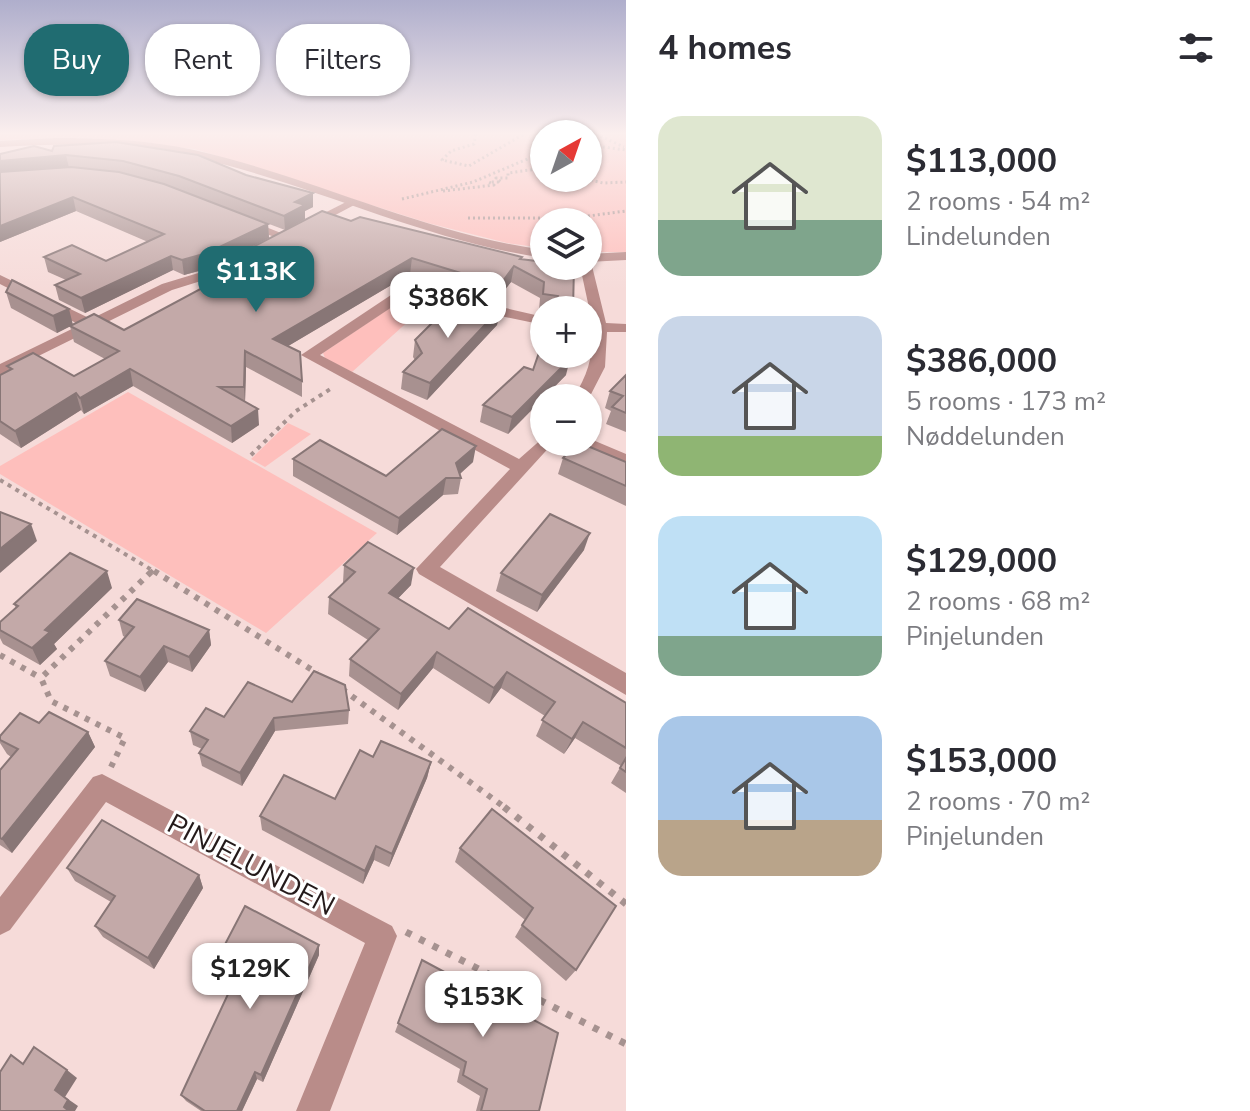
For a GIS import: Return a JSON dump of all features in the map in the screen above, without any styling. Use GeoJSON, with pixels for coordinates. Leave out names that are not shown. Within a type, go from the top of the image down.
{"type":"FeatureCollection","features":[{"type":"Feature","properties":{"kind":"street"},"geometry":{"type":"LineString","coordinates":[[299,186],[459,238],[530,251]]}},
{"type":"Feature","properties":{"kind":"street"},"geometry":{"type":"LineString","coordinates":[[271,244],[352,203]]}},
{"type":"Feature","properties":{"kind":"street"},"geometry":{"type":"LineString","coordinates":[[228,216],[285,237]]}},
{"type":"Feature","properties":{"kind":"street"},"geometry":{"type":"LineString","coordinates":[[602,257],[626,256]]}},
{"type":"Feature","properties":{"kind":"street"},"geometry":{"type":"LineString","coordinates":[[0,370],[167,287],[215,274],[243,259]]}},
{"type":"Feature","properties":{"kind":"street"},"geometry":{"type":"LineString","coordinates":[[0,279],[91,325]]}},
{"type":"Feature","properties":{"kind":"street"},"geometry":{"type":"LineString","coordinates":[[522,468],[309,355],[411,288],[471,306],[530,318]]}},
{"type":"Feature","properties":{"kind":"street"},"geometry":{"type":"LineString","coordinates":[[602,328],[626,328]]}},
{"type":"Feature","properties":{"kind":"street"},"geometry":{"type":"LineString","coordinates":[[602,451],[626,461]]}},
{"type":"Feature","properties":{"kind":"street"},"geometry":{"type":"LineString","coordinates":[[533,456],[426,569],[626,685]]}},
{"type":"Feature","properties":{"kind":"street"},"geometry":{"type":"LineString","coordinates":[[0,920],[102,786]]}},
{"type":"Feature","properties":{"kind":"street","name":"PINJELUNDEN"},"geometry":{"type":"LineString","coordinates":[[102,786],[382,936]]}},
{"type":"Feature","properties":{"kind":"street"},"geometry":{"type":"LineString","coordinates":[[313,1111],[382,936]]}},
{"type":"Feature","properties":{"kind":"path"},"geometry":{"type":"LineString","coordinates":[[394,202],[456,186]]}},
{"type":"Feature","properties":{"kind":"path"},"geometry":{"type":"LineString","coordinates":[[438,190],[465,192],[480,186]]}},
{"type":"Feature","properties":{"kind":"path"},"geometry":{"type":"LineString","coordinates":[[459,218],[573,218],[626,211]]}},
{"type":"Feature","properties":{"kind":"path"},"geometry":{"type":"LineString","coordinates":[[251,455],[296,411],[350,376]]}},
{"type":"Feature","properties":{"kind":"path"},"geometry":{"type":"LineString","coordinates":[[0,480],[153,570],[319,674]]}},
{"type":"Feature","properties":{"kind":"path"},"geometry":{"type":"LineString","coordinates":[[41,678],[153,570]]}},
{"type":"Feature","properties":{"kind":"path"},"geometry":{"type":"LineString","coordinates":[[0,655],[41,678],[51,701],[125,738],[102,786]]}},
{"type":"Feature","properties":{"kind":"path"},"geometry":{"type":"LineString","coordinates":[[332,682],[491,796],[626,904]]}},
{"type":"Feature","properties":{"kind":"path"},"geometry":{"type":"LineString","coordinates":[[382,936],[410,932],[626,1044]]}},
{"type":"Feature","properties":{"kind":"shaded area"},"geometry":{"type":"Polygon","coordinates":[[[311,186],[530,186],[530,192],[602,192],[602,186],[626,186],[626,252],[602,252],[602,208],[530,208],[530,246],[428,223],[311,186]]]}},
{"type":"Feature","properties":{"kind":"shaded area"},"geometry":{"type":"Polygon","coordinates":[[[419,295],[433,299],[352,372],[325,358],[323,353],[406,297],[419,295]]]}},
{"type":"Feature","properties":{"kind":"shaded area"},"geometry":{"type":"Polygon","coordinates":[[[128,392],[377,533],[266,633],[0,474],[0,466],[128,392]]]}},
{"type":"Feature","properties":{"kind":"shaded area"},"geometry":{"type":"Polygon","coordinates":[[[288,423],[311,434],[265,467],[251,459],[288,423]]]}},
{"type":"Feature","properties":{"kind":"building"},"geometry":{"type":"Polygon","coordinates":[[[0,186],[169,186],[268,224],[207,253],[182,260],[171,256],[81,298],[55,285],[80,274],[44,257],[72,245],[106,261],[164,234],[73,197],[0,226],[0,186]]]}},
{"type":"Feature","properties":{"kind":"building"},"geometry":{"type":"Polygon","coordinates":[[[205,186],[286,186],[313,193],[295,202],[305,205],[284,216],[205,186]]]}},
{"type":"Feature","properties":{"kind":"building"},"geometry":{"type":"Polygon","coordinates":[[[322,211],[351,221],[360,217],[522,257],[520,259],[530,260],[530,275],[514,266],[500,285],[412,258],[273,339],[300,352],[302,381],[245,351],[244,387],[219,387],[258,409],[231,426],[130,369],[80,398],[76,393],[15,431],[0,421],[0,375],[12,369],[7,366],[33,353],[74,376],[119,351],[70,326],[94,314],[124,330],[223,277],[203,269],[220,264],[322,211]]]}},
{"type":"Feature","properties":{"kind":"building"},"geometry":{"type":"Polygon","coordinates":[[[12,280],[69,309],[53,316],[6,292],[12,280]]]}},
{"type":"Feature","properties":{"kind":"building"},"geometry":{"type":"Polygon","coordinates":[[[540,280],[574,280],[573,296],[543,294],[544,282],[540,280]]]}},
{"type":"Feature","properties":{"kind":"building"},"geometry":{"type":"Polygon","coordinates":[[[473,300],[500,309],[430,383],[403,372],[422,353],[415,340],[441,314],[455,318],[473,300]]]}},
{"type":"Feature","properties":{"kind":"building"},"geometry":{"type":"Polygon","coordinates":[[[524,367],[533,370],[561,368],[545,384],[530,384],[530,399],[512,417],[483,405],[524,367]]]}},
{"type":"Feature","properties":{"kind":"building"},"geometry":{"type":"Polygon","coordinates":[[[626,375],[626,413],[612,407],[623,396],[610,391],[626,375]]]}},
{"type":"Feature","properties":{"kind":"building"},"geometry":{"type":"Polygon","coordinates":[[[442,429],[476,446],[456,463],[461,478],[446,478],[399,518],[293,459],[320,440],[386,476],[442,429]]]}},
{"type":"Feature","properties":{"kind":"building"},"geometry":{"type":"Polygon","coordinates":[[[602,452],[626,462],[626,486],[563,458],[602,456],[602,452]]]}},
{"type":"Feature","properties":{"kind":"building"},"geometry":{"type":"Polygon","coordinates":[[[0,512],[31,524],[0,549],[0,512]]]}},
{"type":"Feature","properties":{"kind":"building"},"geometry":{"type":"Polygon","coordinates":[[[550,514],[590,533],[542,595],[501,573],[550,514]]]}},
{"type":"Feature","properties":{"kind":"building"},"geometry":{"type":"Polygon","coordinates":[[[368,542],[414,568],[389,593],[449,629],[468,608],[626,703],[626,748],[583,722],[572,739],[542,720],[555,702],[507,672],[494,688],[437,652],[401,694],[350,659],[379,629],[329,597],[355,572],[344,565],[368,542]]]}},
{"type":"Feature","properties":{"kind":"building"},"geometry":{"type":"Polygon","coordinates":[[[70,553],[107,571],[45,630],[50,632],[32,648],[0,630],[0,622],[18,606],[14,604],[70,553]]]}},
{"type":"Feature","properties":{"kind":"building"},"geometry":{"type":"Polygon","coordinates":[[[137,599],[209,630],[189,657],[164,646],[140,677],[105,661],[134,627],[119,620],[137,599]]]}},
{"type":"Feature","properties":{"kind":"building"},"geometry":{"type":"Polygon","coordinates":[[[314,671],[345,685],[349,710],[274,718],[240,773],[199,753],[208,740],[190,731],[206,708],[224,717],[248,682],[292,702],[314,671]]]}},
{"type":"Feature","properties":{"kind":"building"},"geometry":{"type":"Polygon","coordinates":[[[49,712],[88,732],[2,839],[0,770],[18,749],[0,740],[0,736],[20,713],[39,723],[49,712]]]}},
{"type":"Feature","properties":{"kind":"building"},"geometry":{"type":"Polygon","coordinates":[[[381,741],[431,762],[392,854],[376,846],[365,871],[260,816],[284,775],[335,799],[360,750],[373,757],[381,741]]]}},
{"type":"Feature","properties":{"kind":"building"},"geometry":{"type":"Polygon","coordinates":[[[626,758],[626,772],[620,768],[626,758]]]}},
{"type":"Feature","properties":{"kind":"building"},"geometry":{"type":"Polygon","coordinates":[[[492,809],[616,906],[576,970],[522,925],[533,908],[460,848],[492,809]]]}},
{"type":"Feature","properties":{"kind":"building"},"geometry":{"type":"Polygon","coordinates":[[[102,820],[199,875],[148,958],[95,926],[115,896],[67,868],[102,820]]]}},
{"type":"Feature","properties":{"kind":"building"},"geometry":{"type":"Polygon","coordinates":[[[245,906],[319,945],[261,1075],[255,1072],[237,1111],[205,1111],[181,1095],[243,962],[222,950],[245,906]]]}},
{"type":"Feature","properties":{"kind":"building"},"geometry":{"type":"Polygon","coordinates":[[[422,960],[558,1033],[539,1111],[481,1111],[487,1089],[463,1075],[466,1062],[398,1023],[422,960]]]}},
{"type":"Feature","properties":{"kind":"building"},"geometry":{"type":"Polygon","coordinates":[[[34,1047],[67,1070],[55,1090],[68,1100],[64,1107],[69,1111],[0,1111],[0,1072],[11,1055],[23,1064],[34,1047]]]}}]}
